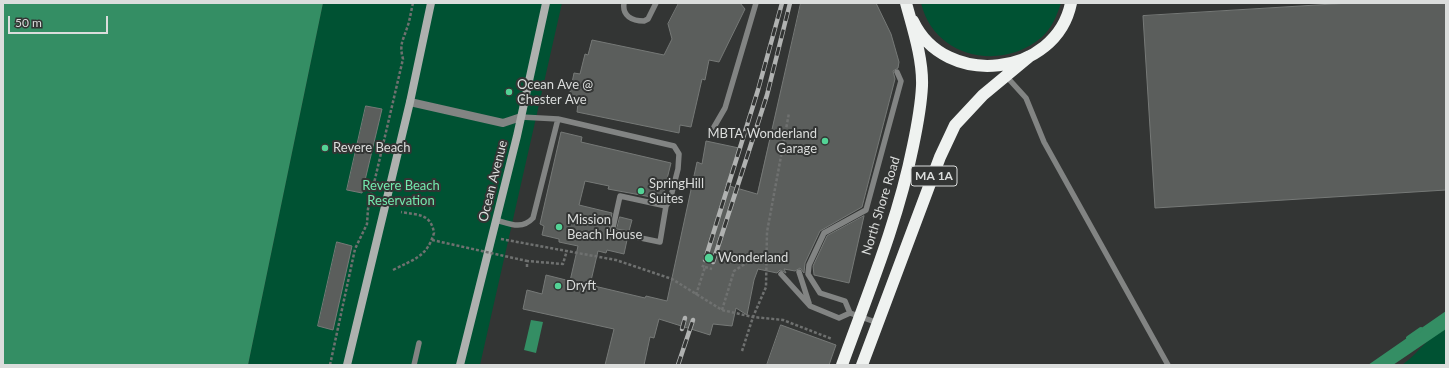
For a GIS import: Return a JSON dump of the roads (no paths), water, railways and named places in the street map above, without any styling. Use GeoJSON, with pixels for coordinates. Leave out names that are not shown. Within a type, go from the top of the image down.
{"type":"FeatureCollection","features":[{"type":"Feature","properties":{"kind":"highway"},"geometry":{"type":"LineString","coordinates":[[906,3],[914,23],[928,41],[945,55],[965,64],[987,67],[1009,64],[1030,56]]}},
{"type":"Feature","properties":{"kind":"highway","name":"North Shore Road"},"geometry":{"type":"LineString","coordinates":[[842,365],[855,315],[887,240],[906,180],[917,128],[922,86],[918,55],[906,3]]}},
{"type":"Feature","properties":{"kind":"highway","name":"MA 1A"},"geometry":{"type":"LineString","coordinates":[[862,365],[940,157],[955,125],[983,95],[1043,47],[1055,35],[1064,22],[1072,4]]}},
{"type":"Feature","properties":{"kind":"main road"},"geometry":{"type":"LineString","coordinates":[[347,365],[410,102],[431,3]]}},
{"type":"Feature","properties":{"kind":"main road","name":"Ocean Avenue"},"geometry":{"type":"LineString","coordinates":[[460,365],[521,117],[546,3]]}},
{"type":"Feature","properties":{"kind":"street"},"geometry":{"type":"LineString","coordinates":[[410,102],[503,123],[521,117]]}},
{"type":"Feature","properties":{"kind":"lane"},"geometry":{"type":"LineString","coordinates":[[624,3],[624,12],[629,18],[644,22],[648,19],[656,3]]}},
{"type":"Feature","properties":{"kind":"lane"},"geometry":{"type":"LineString","coordinates":[[714,127],[725,108],[756,3]]}},
{"type":"Feature","properties":{"kind":"lane"},"geometry":{"type":"LineString","coordinates":[[855,315],[844,301],[820,293],[808,274],[809,265],[824,234],[866,210],[901,81],[897,72]]}},
{"type":"Feature","properties":{"kind":"lane"},"geometry":{"type":"LineString","coordinates":[[1006,76],[1026,98],[1044,142],[1168,365]]}},
{"type":"Feature","properties":{"kind":"lane"},"geometry":{"type":"LineString","coordinates":[[521,117],[558,120],[674,146],[679,154],[678,169],[670,200],[666,206],[660,242],[612,232],[620,196],[666,206]]}},
{"type":"Feature","properties":{"kind":"lane"},"geometry":{"type":"LineString","coordinates":[[496,220],[519,226],[528,224],[533,218],[558,120]]}},
{"type":"Feature","properties":{"kind":"lane"},"geometry":{"type":"LineString","coordinates":[[799,272],[810,306]]}},
{"type":"Feature","properties":{"kind":"lane"},"geometry":{"type":"LineString","coordinates":[[781,274],[810,306],[839,318],[855,315],[878,323]]}},
{"type":"Feature","properties":{"kind":"lane"},"geometry":{"type":"LineString","coordinates":[[414,365],[419,343]]}},
{"type":"Feature","properties":{"kind":"waterway"},"geometry":{"type":"LineString","coordinates":[[1408,338],[1421,329]]}},
{"type":"Feature","properties":{"kind":"railway"},"geometry":{"type":"LineString","coordinates":[[705,260],[758,90],[782,3]]}},
{"type":"Feature","properties":{"kind":"railway"},"geometry":{"type":"LineString","coordinates":[[713,262],[767,95],[790,3]]}},
{"type":"Feature","properties":{"kind":"railway"},"geometry":{"type":"LineString","coordinates":[[682,329],[685,318]]}},
{"type":"Feature","properties":{"kind":"railway"},"geometry":{"type":"LineString","coordinates":[[678,365],[693,320]]}},
{"type":"Feature","properties":{"kind":"place","name":"Ocean Ave @ Chester Ave"},"geometry":{"type":"Point","coordinates":[509,92]}},
{"type":"Feature","properties":{"kind":"place","name":"MBTA Wonderland Garage"},"geometry":{"type":"Point","coordinates":[825,141]}},
{"type":"Feature","properties":{"kind":"place","name":"Revere Beach"},"geometry":{"type":"Point","coordinates":[325,148]}},
{"type":"Feature","properties":{"kind":"place","name":"SpringHill Suites"},"geometry":{"type":"Point","coordinates":[641,191]}},
{"type":"Feature","properties":{"kind":"place","name":"Mission Beach House"},"geometry":{"type":"Point","coordinates":[559,227]}},
{"type":"Feature","properties":{"kind":"place","name":"Wonderland"},"geometry":{"type":"Point","coordinates":[709,258]}},
{"type":"Feature","properties":{"kind":"place","name":"Dryft"},"geometry":{"type":"Point","coordinates":[558,286]}},
{"type":"Feature","properties":{"kind":"park label","name":"Revere Beach Reservation"},"geometry":{"type":"Point","coordinates":[401,194]}}]}
